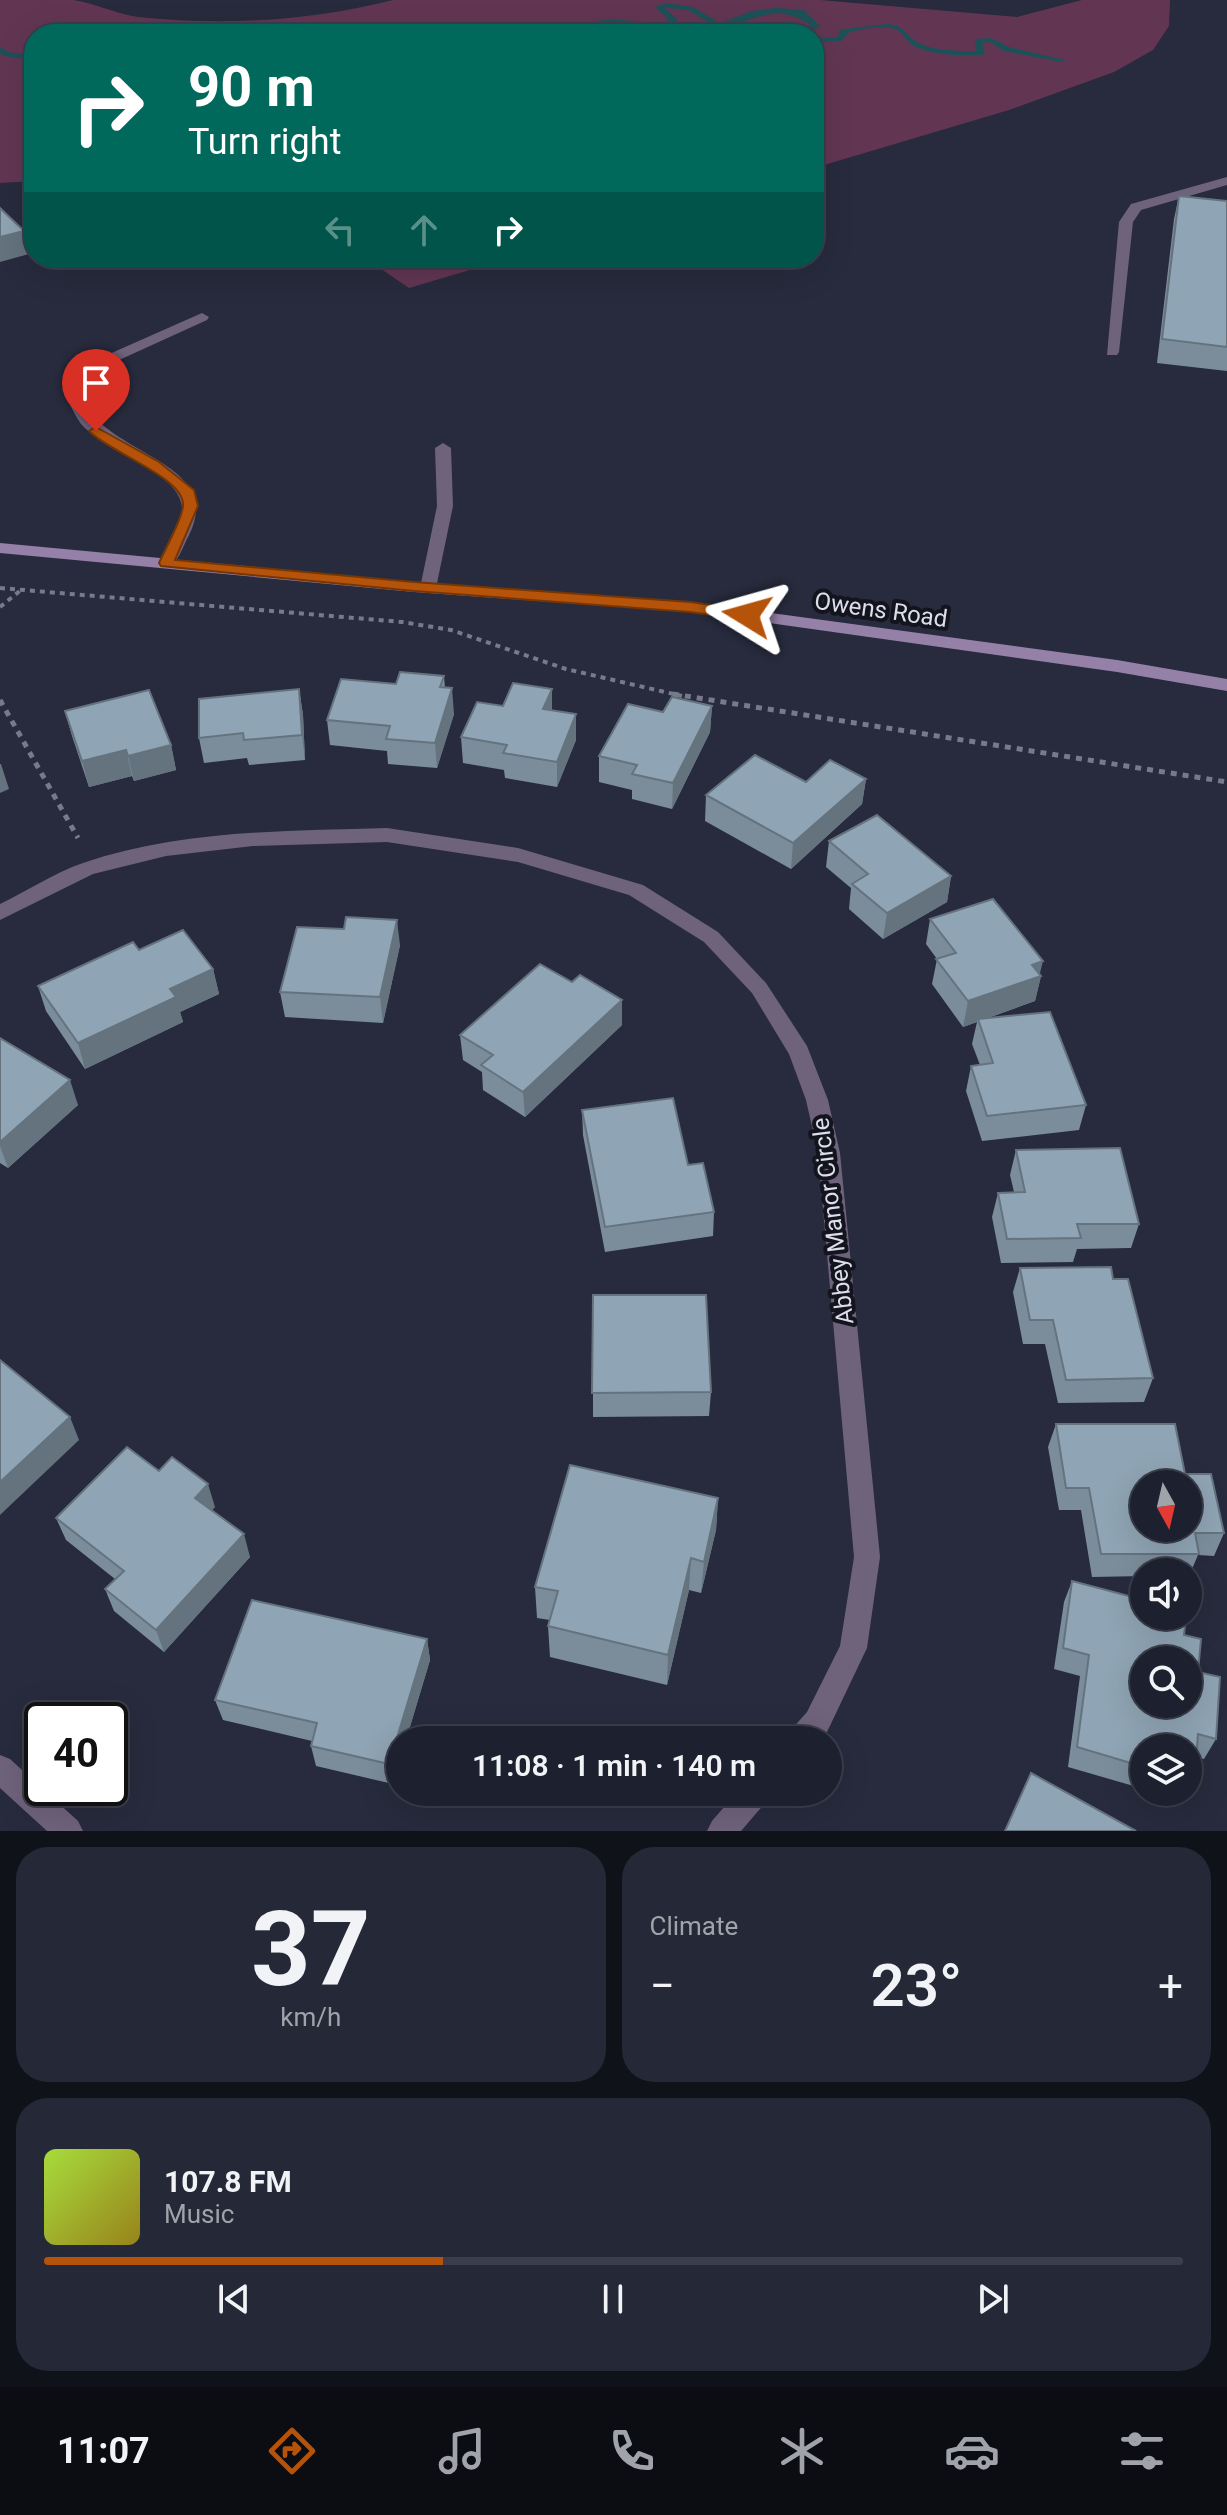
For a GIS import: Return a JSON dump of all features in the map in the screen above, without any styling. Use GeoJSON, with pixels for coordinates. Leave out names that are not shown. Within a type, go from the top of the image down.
{"type":"FeatureCollection","features":[{"type":"Feature","properties":{"kind":"street"},"geometry":{"type":"LineString","coordinates":[[1112,352],[1126,222],[1136,207],[1227,181]]}},
{"type":"Feature","properties":{"kind":"street"},"geometry":{"type":"LineString","coordinates":[[166,563],[191,506],[186,490],[173,478],[112,443],[81,419],[75,403],[80,389],[95,370],[114,357],[202,317]]}},
{"type":"Feature","properties":{"kind":"street"},"geometry":{"type":"LineString","coordinates":[[428,588],[445,506],[443,448]]}},
{"type":"Feature","properties":{"kind":"street","name":"Owens Road"},"geometry":{"type":"LineString","coordinates":[[0,548],[428,588],[690,607],[1117,666],[1227,685]]}},
{"type":"Feature","properties":{"kind":"street","name":"Abbey Manor Circle"},"geometry":{"type":"LineString","coordinates":[[0,913],[87,869],[166,849],[253,839],[387,835],[518,855],[636,890],[711,937],[759,988],[799,1052],[817,1100],[829,1153],[867,1557],[853,1648],[813,1726]]}},
{"type":"Feature","properties":{"kind":"street"},"geometry":{"type":"LineString","coordinates":[[0,1769],[68,1831]]}},
{"type":"Feature","properties":{"kind":"street"},"geometry":{"type":"LineString","coordinates":[[722,1831],[744,1806]]}},
{"type":"Feature","properties":{"kind":"path"},"geometry":{"type":"LineString","coordinates":[[0,588],[402,622],[451,630],[566,669],[685,697],[1227,782]]}},
{"type":"Feature","properties":{"kind":"path"},"geometry":{"type":"LineString","coordinates":[[0,607],[22,590]]}},
{"type":"Feature","properties":{"kind":"path"},"geometry":{"type":"LineString","coordinates":[[0,700],[79,839]]}},
{"type":"Feature","properties":{"kind":"shaded area"},"geometry":{"type":"Polygon","coordinates":[[[0,0],[73,0],[138,17],[234,21],[330,13],[393,0],[820,0],[1017,17],[1082,0],[1170,0],[1169,26],[1153,50],[1114,72],[1009,110],[824,165],[824,24],[24,24],[24,182],[0,183],[0,0]]]}},
{"type":"Feature","properties":{"kind":"shaded area"},"geometry":{"type":"Polygon","coordinates":[[[380,268],[476,268],[409,288],[380,268]]]}},
{"type":"Feature","properties":{"kind":"building"},"geometry":{"type":"Polygon","coordinates":[[[1179,196],[1227,201],[1227,347],[1162,339],[1179,196]]]}},
{"type":"Feature","properties":{"kind":"building"},"geometry":{"type":"Polygon","coordinates":[[[0,208],[24,231],[0,237],[0,208]]]}},
{"type":"Feature","properties":{"kind":"building"},"geometry":{"type":"Polygon","coordinates":[[[400,672],[444,676],[440,687],[452,688],[435,743],[386,739],[390,726],[327,720],[341,679],[396,684],[400,672]]]}},
{"type":"Feature","properties":{"kind":"building"},"geometry":{"type":"Polygon","coordinates":[[[513,683],[552,689],[543,709],[576,714],[557,762],[503,753],[507,745],[461,737],[477,702],[503,706],[513,683]]]}},
{"type":"Feature","properties":{"kind":"building"},"geometry":{"type":"Polygon","coordinates":[[[299,689],[302,735],[244,740],[243,733],[199,738],[199,699],[299,689]]]}},
{"type":"Feature","properties":{"kind":"building"},"geometry":{"type":"Polygon","coordinates":[[[149,690],[171,745],[128,756],[126,750],[82,761],[65,711],[149,690]]]}},
{"type":"Feature","properties":{"kind":"building"},"geometry":{"type":"Polygon","coordinates":[[[672,697],[712,706],[673,783],[632,774],[637,765],[599,756],[628,704],[663,712],[672,697]]]}},
{"type":"Feature","properties":{"kind":"building"},"geometry":{"type":"Polygon","coordinates":[[[755,755],[806,782],[830,760],[866,779],[793,843],[706,795],[755,755]]]}},
{"type":"Feature","properties":{"kind":"building"},"geometry":{"type":"Polygon","coordinates":[[[877,815],[951,876],[887,913],[852,884],[868,874],[829,841],[877,815]]]}},
{"type":"Feature","properties":{"kind":"building"},"geometry":{"type":"Polygon","coordinates":[[[993,899],[1043,961],[1032,965],[1041,976],[968,1001],[936,959],[956,953],[930,919],[993,899]]]}},
{"type":"Feature","properties":{"kind":"building"},"geometry":{"type":"Polygon","coordinates":[[[346,917],[397,920],[380,997],[280,992],[297,927],[344,929],[346,917]]]}},
{"type":"Feature","properties":{"kind":"building"},"geometry":{"type":"Polygon","coordinates":[[[183,930],[213,969],[170,989],[176,997],[78,1043],[38,986],[133,942],[139,950],[183,930]]]}},
{"type":"Feature","properties":{"kind":"building"},"geometry":{"type":"Polygon","coordinates":[[[540,964],[572,982],[580,975],[622,1000],[523,1092],[481,1065],[493,1055],[460,1035],[540,964]]]}},
{"type":"Feature","properties":{"kind":"building"},"geometry":{"type":"Polygon","coordinates":[[[1050,1012],[1086,1105],[987,1116],[971,1066],[993,1063],[978,1019],[1050,1012]]]}},
{"type":"Feature","properties":{"kind":"building"},"geometry":{"type":"Polygon","coordinates":[[[0,1038],[70,1080],[0,1142],[0,1038]]]}},
{"type":"Feature","properties":{"kind":"building"},"geometry":{"type":"Polygon","coordinates":[[[673,1098],[688,1165],[703,1163],[714,1212],[605,1227],[582,1110],[673,1098]]]}},
{"type":"Feature","properties":{"kind":"building"},"geometry":{"type":"Polygon","coordinates":[[[1120,1148],[1139,1224],[1077,1224],[1081,1238],[1007,1239],[998,1193],[1025,1192],[1016,1150],[1120,1148]]]}},
{"type":"Feature","properties":{"kind":"building"},"geometry":{"type":"Polygon","coordinates":[[[1111,1267],[1113,1279],[1128,1279],[1153,1378],[1066,1380],[1053,1320],[1030,1320],[1020,1268],[1111,1267]]]}},
{"type":"Feature","properties":{"kind":"building"},"geometry":{"type":"Polygon","coordinates":[[[593,1295],[706,1295],[711,1392],[592,1393],[593,1295]]]}},
{"type":"Feature","properties":{"kind":"building"},"geometry":{"type":"Polygon","coordinates":[[[0,1360],[70,1417],[0,1482],[0,1360]]]}},
{"type":"Feature","properties":{"kind":"building"},"geometry":{"type":"Polygon","coordinates":[[[1056,1424],[1175,1424],[1184,1470],[1130,1470],[1130,1542],[1197,1542],[1199,1554],[1101,1554],[1089,1488],[1066,1488],[1056,1424]]]}},
{"type":"Feature","properties":{"kind":"building"},"geometry":{"type":"Polygon","coordinates":[[[127,1447],[159,1471],[172,1457],[208,1484],[195,1498],[244,1534],[156,1630],[105,1589],[124,1571],[56,1518],[127,1447]]]}},
{"type":"Feature","properties":{"kind":"building"},"geometry":{"type":"Polygon","coordinates":[[[570,1465],[718,1498],[704,1562],[691,1558],[668,1655],[548,1626],[558,1591],[535,1587],[570,1465]]]}},
{"type":"Feature","properties":{"kind":"building"},"geometry":{"type":"Polygon","coordinates":[[[1202,1474],[1211,1474],[1224,1533],[1202,1533],[1202,1474]]]}},
{"type":"Feature","properties":{"kind":"building"},"geometry":{"type":"Polygon","coordinates":[[[1072,1581],[1130,1596],[1130,1630],[1185,1630],[1184,1635],[1201,1639],[1200,1646],[1130,1646],[1130,1718],[1202,1718],[1202,1673],[1220,1677],[1216,1739],[1202,1734],[1130,1734],[1130,1763],[1077,1747],[1089,1655],[1063,1648],[1072,1581]]]}},
{"type":"Feature","properties":{"kind":"building"},"geometry":{"type":"Polygon","coordinates":[[[252,1600],[427,1639],[401,1726],[386,1726],[386,1763],[311,1746],[317,1723],[215,1700],[252,1600]]]}},
{"type":"Feature","properties":{"kind":"building"},"geometry":{"type":"Polygon","coordinates":[[[1031,1773],[1136,1831],[1005,1831],[1031,1773]]]}},
{"type":"Feature","properties":{"kind":"waterway"},"geometry":{"type":"LineString","coordinates":[[665,24],[674,20],[659,7],[667,5],[683,6],[715,24]]}},
{"type":"Feature","properties":{"kind":"waterway"},"geometry":{"type":"LineString","coordinates":[[729,24],[749,14],[776,10],[801,12],[814,24]]}},
{"type":"Feature","properties":{"kind":"waterway"},"geometry":{"type":"LineString","coordinates":[[595,24],[609,21],[645,24]]}},
{"type":"Feature","properties":{"kind":"waterway"},"geometry":{"type":"LineString","coordinates":[[824,40],[841,39],[843,32],[848,30],[887,26],[899,28],[912,42],[936,50],[981,53],[978,41],[991,40],[1007,49],[1061,60]]}},
{"type":"Feature","properties":{"kind":"waterway"},"geometry":{"type":"LineString","coordinates":[[0,49],[6,54],[24,57]]}},
{"type":"Feature","properties":{"kind":"route"},"geometry":{"type":"LineString","coordinates":[[96,431],[154,465],[186,490],[191,506],[166,563],[414,587],[690,607],[747,615]]}}]}
